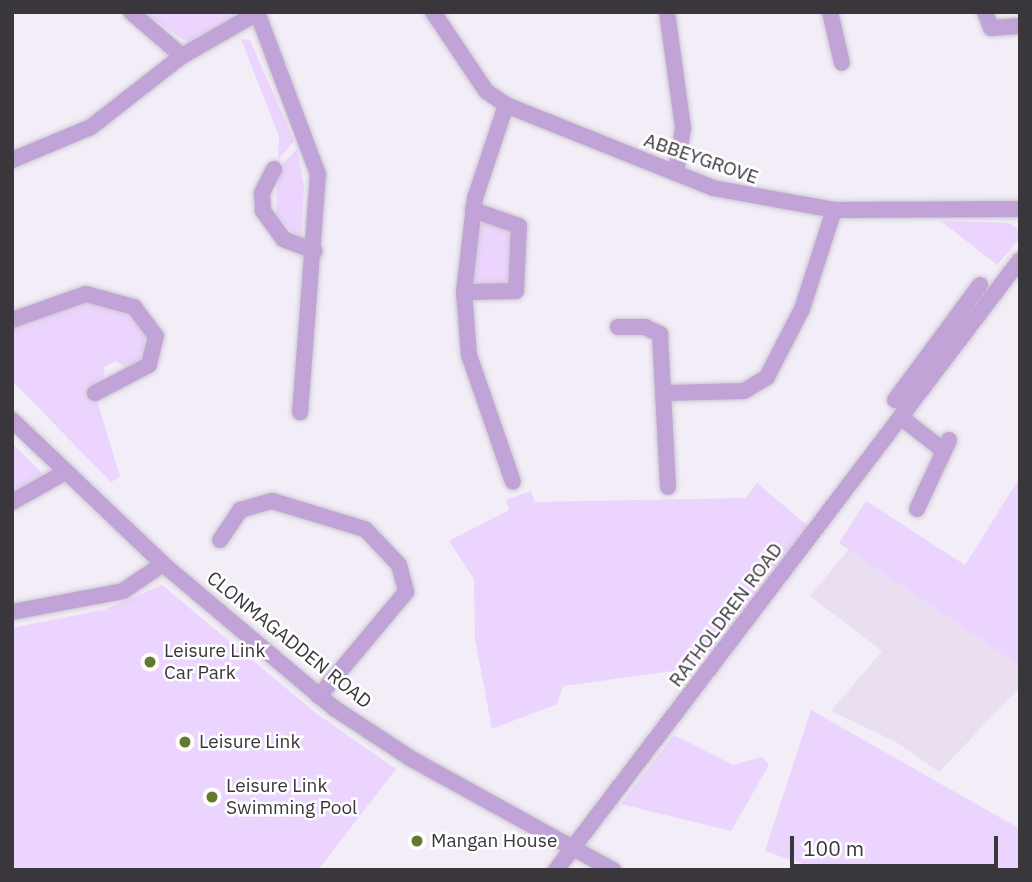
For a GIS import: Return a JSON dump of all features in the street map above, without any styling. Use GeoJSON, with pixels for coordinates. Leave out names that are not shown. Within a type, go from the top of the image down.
{"type":"FeatureCollection","features":[{"type":"Feature","properties":{"kind":"street"},"geometry":{"type":"LineString","coordinates":[[131,12],[182,55]]}},
{"type":"Feature","properties":{"kind":"street","name":"ABBEYGROVE"},"geometry":{"type":"LineString","coordinates":[[433,12],[486,91],[506,105],[676,173],[755,200],[834,210],[1020,209]]}},
{"type":"Feature","properties":{"kind":"street"},"geometry":{"type":"LineString","coordinates":[[667,12],[683,128],[676,173]]}},
{"type":"Feature","properties":{"kind":"street"},"geometry":{"type":"LineString","coordinates":[[830,12],[842,63]]}},
{"type":"Feature","properties":{"kind":"street"},"geometry":{"type":"LineString","coordinates":[[985,12],[991,28],[1020,26]]}},
{"type":"Feature","properties":{"kind":"street"},"geometry":{"type":"LineString","coordinates":[[12,160],[91,127],[182,55],[257,13],[313,149],[319,200],[300,412]]}},
{"type":"Feature","properties":{"kind":"street"},"geometry":{"type":"LineString","coordinates":[[506,105],[473,210],[464,292],[469,355],[513,482]]}},
{"type":"Feature","properties":{"kind":"street"},"geometry":{"type":"LineString","coordinates":[[274,169],[262,193],[263,211],[283,239],[315,251]]}},
{"type":"Feature","properties":{"kind":"street"},"geometry":{"type":"LineString","coordinates":[[464,292],[516,291],[519,226],[473,210]]}},
{"type":"Feature","properties":{"kind":"street"},"geometry":{"type":"LineString","coordinates":[[666,393],[744,391],[767,377],[802,309],[834,210]]}},
{"type":"Feature","properties":{"kind":"street","name":"RATHOLDREN ROAD"},"geometry":{"type":"LineString","coordinates":[[895,400],[920,380],[1020,260]]}},
{"type":"Feature","properties":{"kind":"street","name":"RATHOLDREN ROAD"},"geometry":{"type":"LineString","coordinates":[[556,870],[902,418],[920,380],[980,285]]}},
{"type":"Feature","properties":{"kind":"street"},"geometry":{"type":"LineString","coordinates":[[12,320],[86,294],[115,296],[134,307],[156,336],[149,365],[95,393]]}},
{"type":"Feature","properties":{"kind":"street"},"geometry":{"type":"LineString","coordinates":[[618,327],[660,334],[666,393],[668,487]]}},
{"type":"Feature","properties":{"kind":"street"},"geometry":{"type":"LineString","coordinates":[[902,418],[947,446],[917,509]]}},
{"type":"Feature","properties":{"kind":"street","name":"CLONMAGADDEN ROAD"},"geometry":{"type":"LineString","coordinates":[[12,421],[163,564],[319,696],[410,758],[571,851],[613,870]]}},
{"type":"Feature","properties":{"kind":"street"},"geometry":{"type":"LineString","coordinates":[[12,502],[66,472]]}},
{"type":"Feature","properties":{"kind":"street"},"geometry":{"type":"LineString","coordinates":[[220,540],[240,510],[272,501],[365,528],[399,565],[406,592],[319,696]]}},
{"type":"Feature","properties":{"kind":"street"},"geometry":{"type":"LineString","coordinates":[[12,611],[145,582],[163,564]]}},
{"type":"Feature","properties":{"kind":"shaded area"},"geometry":{"type":"Polygon","coordinates":[[[143,12],[243,12],[189,43],[143,12]]]}},
{"type":"Feature","properties":{"kind":"shaded area"},"geometry":{"type":"Polygon","coordinates":[[[241,39],[250,40],[294,141],[278,160],[279,136],[241,39]]]}},
{"type":"Feature","properties":{"kind":"shaded area"},"geometry":{"type":"Polygon","coordinates":[[[297,149],[304,186],[301,239],[276,216],[277,170],[297,149]]]}},
{"type":"Feature","properties":{"kind":"shaded area"},"geometry":{"type":"Polygon","coordinates":[[[941,221],[1008,223],[1020,230],[1020,238],[997,265],[941,221]]]}},
{"type":"Feature","properties":{"kind":"shaded area"},"geometry":{"type":"Polygon","coordinates":[[[487,222],[514,229],[510,284],[502,288],[472,284],[479,225],[487,222]]]}},
{"type":"Feature","properties":{"kind":"shaded area"},"geometry":{"type":"Polygon","coordinates":[[[89,300],[122,307],[147,333],[141,360],[127,368],[116,361],[104,367],[104,377],[93,387],[120,477],[111,482],[12,381],[12,327],[89,300]]]}},
{"type":"Feature","properties":{"kind":"shaded area"},"geometry":{"type":"Polygon","coordinates":[[[12,443],[43,474],[18,489],[12,489],[12,443]]]}},
{"type":"Feature","properties":{"kind":"shaded area"},"geometry":{"type":"Polygon","coordinates":[[[1020,477],[1020,666],[839,543],[866,501],[965,565],[1020,477]]]}},
{"type":"Feature","properties":{"kind":"shaded area"},"geometry":{"type":"Polygon","coordinates":[[[757,483],[809,527],[709,655],[673,671],[563,686],[557,704],[492,729],[475,638],[474,579],[449,541],[509,510],[506,500],[531,491],[535,502],[746,498],[757,483]]]}},
{"type":"Feature","properties":{"kind":"shaded area"},"geometry":{"type":"Polygon","coordinates":[[[849,549],[1020,666],[1020,687],[939,772],[896,742],[831,711],[882,651],[810,596],[849,549]]]}},
{"type":"Feature","properties":{"kind":"shaded area","name":"Leisure Link"},"geometry":{"type":"Polygon","coordinates":[[[162,585],[317,714],[396,769],[318,870],[12,870],[12,628],[106,609],[162,585]]]}},
{"type":"Feature","properties":{"kind":"shaded area"},"geometry":{"type":"Polygon","coordinates":[[[811,710],[1020,829],[1020,870],[821,870],[765,851],[811,710]]]}},
{"type":"Feature","properties":{"kind":"shaded area"},"geometry":{"type":"Polygon","coordinates":[[[674,735],[733,765],[762,757],[769,765],[731,831],[621,804],[674,735]]]}},
{"type":"Feature","properties":{"kind":"place","name":"Leisure Link Car Park"},"geometry":{"type":"Point","coordinates":[150,662]}},
{"type":"Feature","properties":{"kind":"place","name":"Leisure Link"},"geometry":{"type":"Point","coordinates":[185,742]}},
{"type":"Feature","properties":{"kind":"place","name":"Leisure Link Swimming Pool"},"geometry":{"type":"Point","coordinates":[212,797]}},
{"type":"Feature","properties":{"kind":"place","name":"Mangan House"},"geometry":{"type":"Point","coordinates":[417,841]}}]}
